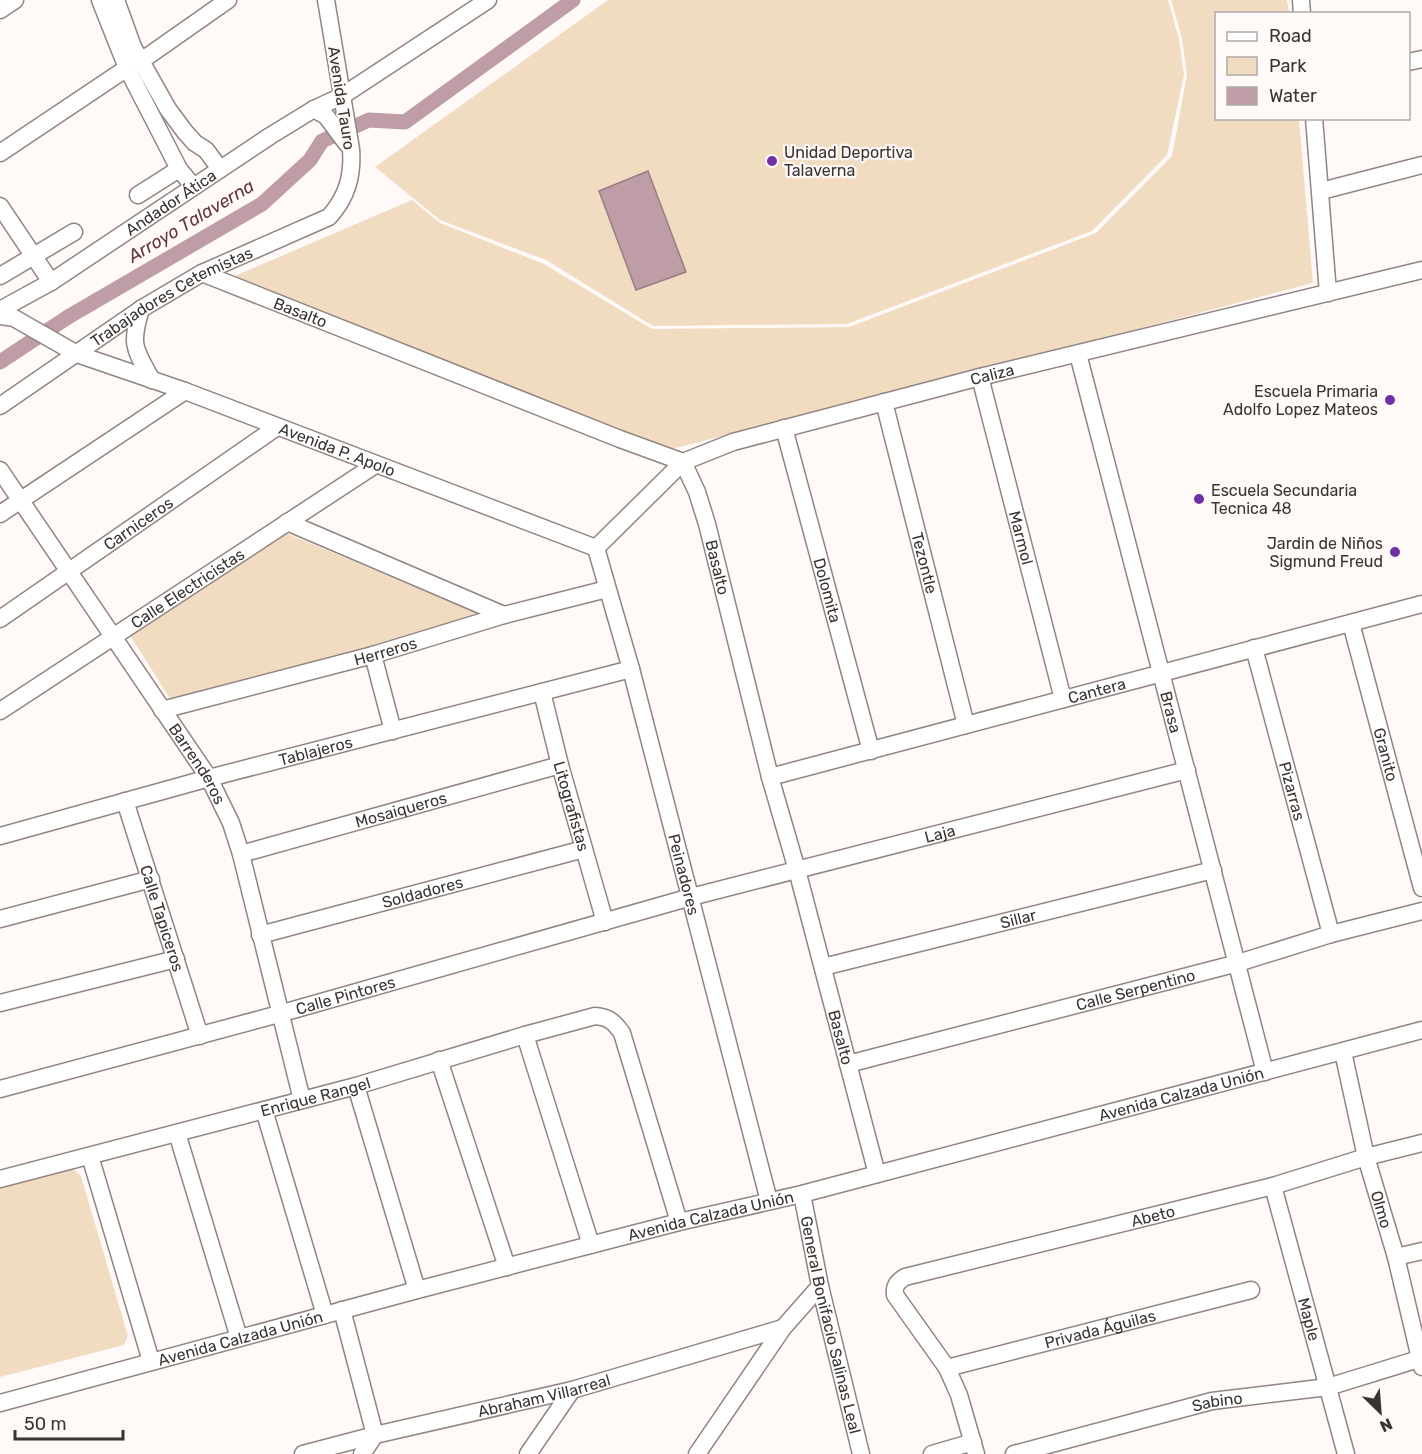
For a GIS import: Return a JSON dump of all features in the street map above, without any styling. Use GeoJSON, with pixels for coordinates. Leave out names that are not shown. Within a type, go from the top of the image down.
{"type":"FeatureCollection","features":[{"type":"Feature","properties":{"kind":"street"},"geometry":{"type":"LineString","coordinates":[[0,10],[15,0]]}},
{"type":"Feature","properties":{"kind":"street"},"geometry":{"type":"LineString","coordinates":[[100,0],[134,64],[179,169],[193,186]]}},
{"type":"Feature","properties":{"kind":"street"},"geometry":{"type":"LineString","coordinates":[[116,0],[128,36],[134,64],[175,120],[195,143],[206,150],[220,169]]}},
{"type":"Feature","properties":{"kind":"street"},"geometry":{"type":"LineString","coordinates":[[0,153],[228,0]]}},
{"type":"Feature","properties":{"kind":"street","name":"Avenida Tauro"},"geometry":{"type":"LineString","coordinates":[[326,0],[352,156],[345,196]]}},
{"type":"Feature","properties":{"kind":"street","name":"Andador Ática"},"geometry":{"type":"LineString","coordinates":[[8,311],[220,169],[343,101],[488,0]]}},
{"type":"Feature","properties":{"kind":"street"},"geometry":{"type":"LineString","coordinates":[[320,112],[352,156]]}},
{"type":"Feature","properties":{"kind":"street"},"geometry":{"type":"LineString","coordinates":[[1314,120],[1329,293]]}},
{"type":"Feature","properties":{"kind":"street"},"geometry":{"type":"LineString","coordinates":[[1321,191],[1422,165]]}},
{"type":"Feature","properties":{"kind":"street"},"geometry":{"type":"LineString","coordinates":[[138,195],[179,169]]}},
{"type":"Feature","properties":{"kind":"street","name":"Trabajadores Cetemistas"},"geometry":{"type":"LineString","coordinates":[[0,406],[141,309],[202,273],[329,218],[345,196]]}},
{"type":"Feature","properties":{"kind":"street"},"geometry":{"type":"LineString","coordinates":[[0,206],[51,282]]}},
{"type":"Feature","properties":{"kind":"street"},"geometry":{"type":"LineString","coordinates":[[0,276],[74,232]]}},
{"type":"Feature","properties":{"kind":"street","name":"Caliza"},"geometry":{"type":"LineString","coordinates":[[596,548],[683,462],[733,442],[980,377],[1422,270]]}},
{"type":"Feature","properties":{"kind":"street","name":"Basalto"},"geometry":{"type":"LineString","coordinates":[[202,273],[683,462],[698,492],[707,524],[770,777],[823,967],[876,1174]]}},
{"type":"Feature","properties":{"kind":"street"},"geometry":{"type":"LineString","coordinates":[[141,309],[133,334],[135,350],[152,380]]}},
{"type":"Feature","properties":{"kind":"street","name":"Avenida P. Apolo"},"geometry":{"type":"LineString","coordinates":[[8,311],[77,354],[185,391],[596,548]]}},
{"type":"Feature","properties":{"kind":"street","name":"Brasa"},"geometry":{"type":"LineString","coordinates":[[1078,354],[1265,1072]]}},
{"type":"Feature","properties":{"kind":"street","name":"Marmol"},"geometry":{"type":"LineString","coordinates":[[980,377],[1063,699]]}},
{"type":"Feature","properties":{"kind":"street"},"geometry":{"type":"LineString","coordinates":[[0,514],[185,391]]}},
{"type":"Feature","properties":{"kind":"street","name":"Tezontle"},"geometry":{"type":"LineString","coordinates":[[884,402],[966,725]]}},
{"type":"Feature","properties":{"kind":"street","name":"Carniceros"},"geometry":{"type":"LineString","coordinates":[[0,619],[277,427]]}},
{"type":"Feature","properties":{"kind":"street","name":"Dolomita"},"geometry":{"type":"LineString","coordinates":[[784,428],[871,751]]}},
{"type":"Feature","properties":{"kind":"street","name":"Calle Electricistas"},"geometry":{"type":"LineString","coordinates":[[0,711],[375,465]]}},
{"type":"Feature","properties":{"kind":"street","name":"Barrenderos"},"geometry":{"type":"LineString","coordinates":[[0,471],[209,778],[231,823],[242,854],[279,1014],[302,1100]]}},
{"type":"Feature","properties":{"kind":"street"},"geometry":{"type":"LineString","coordinates":[[286,522],[504,615]]}},
{"type":"Feature","properties":{"kind":"street","name":"Peinadores"},"geometry":{"type":"LineString","coordinates":[[596,548],[631,669],[769,1201]]}},
{"type":"Feature","properties":{"kind":"street","name":"Herreros"},"geometry":{"type":"LineString","coordinates":[[162,710],[373,655],[504,615],[607,589]]}},
{"type":"Feature","properties":{"kind":"street","name":"Cantera"},"geometry":{"type":"LineString","coordinates":[[770,777],[1422,604]]}},
{"type":"Feature","properties":{"kind":"street","name":"Granito"},"geometry":{"type":"LineString","coordinates":[[1351,623],[1422,888]]}},
{"type":"Feature","properties":{"kind":"street","name":"Pizarras"},"geometry":{"type":"LineString","coordinates":[[1254,648],[1331,934]]}},
{"type":"Feature","properties":{"kind":"street"},"geometry":{"type":"LineString","coordinates":[[373,655],[393,731]]}},
{"type":"Feature","properties":{"kind":"street","name":"Tablajeros"},"geometry":{"type":"LineString","coordinates":[[0,836],[209,778],[631,669]]}},
{"type":"Feature","properties":{"kind":"street","name":"Litografistas"},"geometry":{"type":"LineString","coordinates":[[542,692],[560,765],[605,922]]}},
{"type":"Feature","properties":{"kind":"street","name":"Mosaiqueros"},"geometry":{"type":"LineString","coordinates":[[242,854],[560,765]]}},
{"type":"Feature","properties":{"kind":"street","name":"Laja"},"geometry":{"type":"LineString","coordinates":[[691,897],[1187,770]]}},
{"type":"Feature","properties":{"kind":"street","name":"Calle Tapiceros"},"geometry":{"type":"LineString","coordinates":[[125,801],[200,1036]]}},
{"type":"Feature","properties":{"kind":"street","name":"Soldadores"},"geometry":{"type":"LineString","coordinates":[[260,935],[584,849]]}},
{"type":"Feature","properties":{"kind":"street","name":"Sillar"},"geometry":{"type":"LineString","coordinates":[[823,967],[1213,870]]}},
{"type":"Feature","properties":{"kind":"street"},"geometry":{"type":"LineString","coordinates":[[0,919],[151,879]]}},
{"type":"Feature","properties":{"kind":"street","name":"Calle Pintores"},"geometry":{"type":"LineString","coordinates":[[0,1089],[200,1036],[691,897]]}},
{"type":"Feature","properties":{"kind":"street","name":"Calle Serpentino"},"geometry":{"type":"LineString","coordinates":[[848,1064],[1238,963],[1331,934],[1422,911]]}},
{"type":"Feature","properties":{"kind":"street"},"geometry":{"type":"LineString","coordinates":[[0,1003],[176,959]]}},
{"type":"Feature","properties":{"kind":"street","name":"Enrique Rangel"},"geometry":{"type":"LineString","coordinates":[[0,1179],[356,1086],[525,1035],[596,1017],[606,1017],[614,1022],[622,1033],[679,1222]]}},
{"type":"Feature","properties":{"kind":"street","name":"Avenida Calzada Unión"},"geometry":{"type":"LineString","coordinates":[[0,1403],[417,1290],[679,1222],[802,1194],[1422,1030]]}},
{"type":"Feature","properties":{"kind":"street"},"geometry":{"type":"LineString","coordinates":[[525,1035],[591,1245]]}},
{"type":"Feature","properties":{"kind":"street","name":"Olmo"},"geometry":{"type":"LineString","coordinates":[[1343,1052],[1366,1157],[1396,1257],[1421,1361]]}},
{"type":"Feature","properties":{"kind":"street"},"geometry":{"type":"LineString","coordinates":[[439,1060],[507,1267]]}},
{"type":"Feature","properties":{"kind":"street"},"geometry":{"type":"LineString","coordinates":[[356,1086],[417,1290]]}},
{"type":"Feature","properties":{"kind":"street"},"geometry":{"type":"LineString","coordinates":[[264,1110],[375,1435],[362,1454]]}},
{"type":"Feature","properties":{"kind":"street"},"geometry":{"type":"LineString","coordinates":[[177,1133],[239,1338]]}},
{"type":"Feature","properties":{"kind":"street","name":"Abeto"},"geometry":{"type":"LineString","coordinates":[[947,1368],[896,1295],[894,1288],[905,1277],[1273,1185],[1422,1143]]}},
{"type":"Feature","properties":{"kind":"street"},"geometry":{"type":"LineString","coordinates":[[90,1156],[151,1361]]}},
{"type":"Feature","properties":{"kind":"street","name":"Maple"},"geometry":{"type":"LineString","coordinates":[[1273,1185],[1346,1454]]}},
{"type":"Feature","properties":{"kind":"street","name":"General Bonifacio Salinas Leal"},"geometry":{"type":"LineString","coordinates":[[802,1194],[820,1286],[861,1454]]}},
{"type":"Feature","properties":{"kind":"street"},"geometry":{"type":"LineString","coordinates":[[1396,1257],[1422,1251]]}},
{"type":"Feature","properties":{"kind":"street"},"geometry":{"type":"LineString","coordinates":[[697,1454],[783,1328],[820,1286]]}},
{"type":"Feature","properties":{"kind":"street","name":"Privada Águilas"},"geometry":{"type":"LineString","coordinates":[[947,1368],[1251,1290]]}},
{"type":"Feature","properties":{"kind":"street","name":"Abraham Villarreal"},"geometry":{"type":"LineString","coordinates":[[303,1454],[375,1435],[572,1390],[783,1328]]}},
{"type":"Feature","properties":{"kind":"street","name":"Sabino"},"geometry":{"type":"LineString","coordinates":[[1014,1454],[1212,1401],[1328,1387],[1421,1361]]}},
{"type":"Feature","properties":{"kind":"street"},"geometry":{"type":"LineString","coordinates":[[932,1454],[975,1448],[959,1395],[947,1368]]}},
{"type":"Feature","properties":{"kind":"street"},"geometry":{"type":"LineString","coordinates":[[528,1454],[572,1390]]}},
{"type":"Feature","properties":{"kind":"green space","name":"Unidad Deportiva Talaverna"},"geometry":{"type":"Polygon","coordinates":[[[608,0],[1168,0],[1179,39],[1184,75],[1167,155],[1092,231],[847,324],[653,326],[546,260],[440,220],[375,167],[608,0]]]}},
{"type":"Feature","properties":{"kind":"green space"},"geometry":{"type":"Polygon","coordinates":[[[1171,0],[1287,0],[1289,12],[1215,12],[1215,120],[1299,120],[1313,283],[668,450],[230,278],[412,200],[440,223],[544,264],[652,329],[849,327],[1096,233],[1172,156],[1187,75],[1182,38],[1171,0]]]}},
{"type":"Feature","properties":{"kind":"green space"},"geometry":{"type":"Polygon","coordinates":[[[286,533],[484,616],[170,699],[130,635],[286,533]]]}},
{"type":"Feature","properties":{"kind":"green space"},"geometry":{"type":"Polygon","coordinates":[[[70,1167],[81,1176],[128,1336],[124,1345],[0,1377],[0,1187],[70,1167]]]}},
{"type":"Feature","properties":{"kind":"water"},"geometry":{"type":"Polygon","coordinates":[[[648,171],[686,272],[636,290],[599,191],[648,171]]]}},
{"type":"Feature","properties":{"kind":"waterway","name":"Arroyo Talaverna"},"geometry":{"type":"LineString","coordinates":[[0,362],[68,317],[262,204],[310,160],[322,141],[369,120],[405,122],[573,0]]}},
{"type":"Feature","properties":{"kind":"place","name":"Unidad Deportiva Talaverna"},"geometry":{"type":"Point","coordinates":[772,161]}},
{"type":"Feature","properties":{"kind":"place","name":"Escuela Primaria Adolfo Lopez Mateos"},"geometry":{"type":"Point","coordinates":[1390,400]}},
{"type":"Feature","properties":{"kind":"place","name":"Escuela Secundaria Tecnica 48"},"geometry":{"type":"Point","coordinates":[1199,499]}},
{"type":"Feature","properties":{"kind":"place","name":"Jardin de Niños Sigmund Freud"},"geometry":{"type":"Point","coordinates":[1395,552]}}]}
